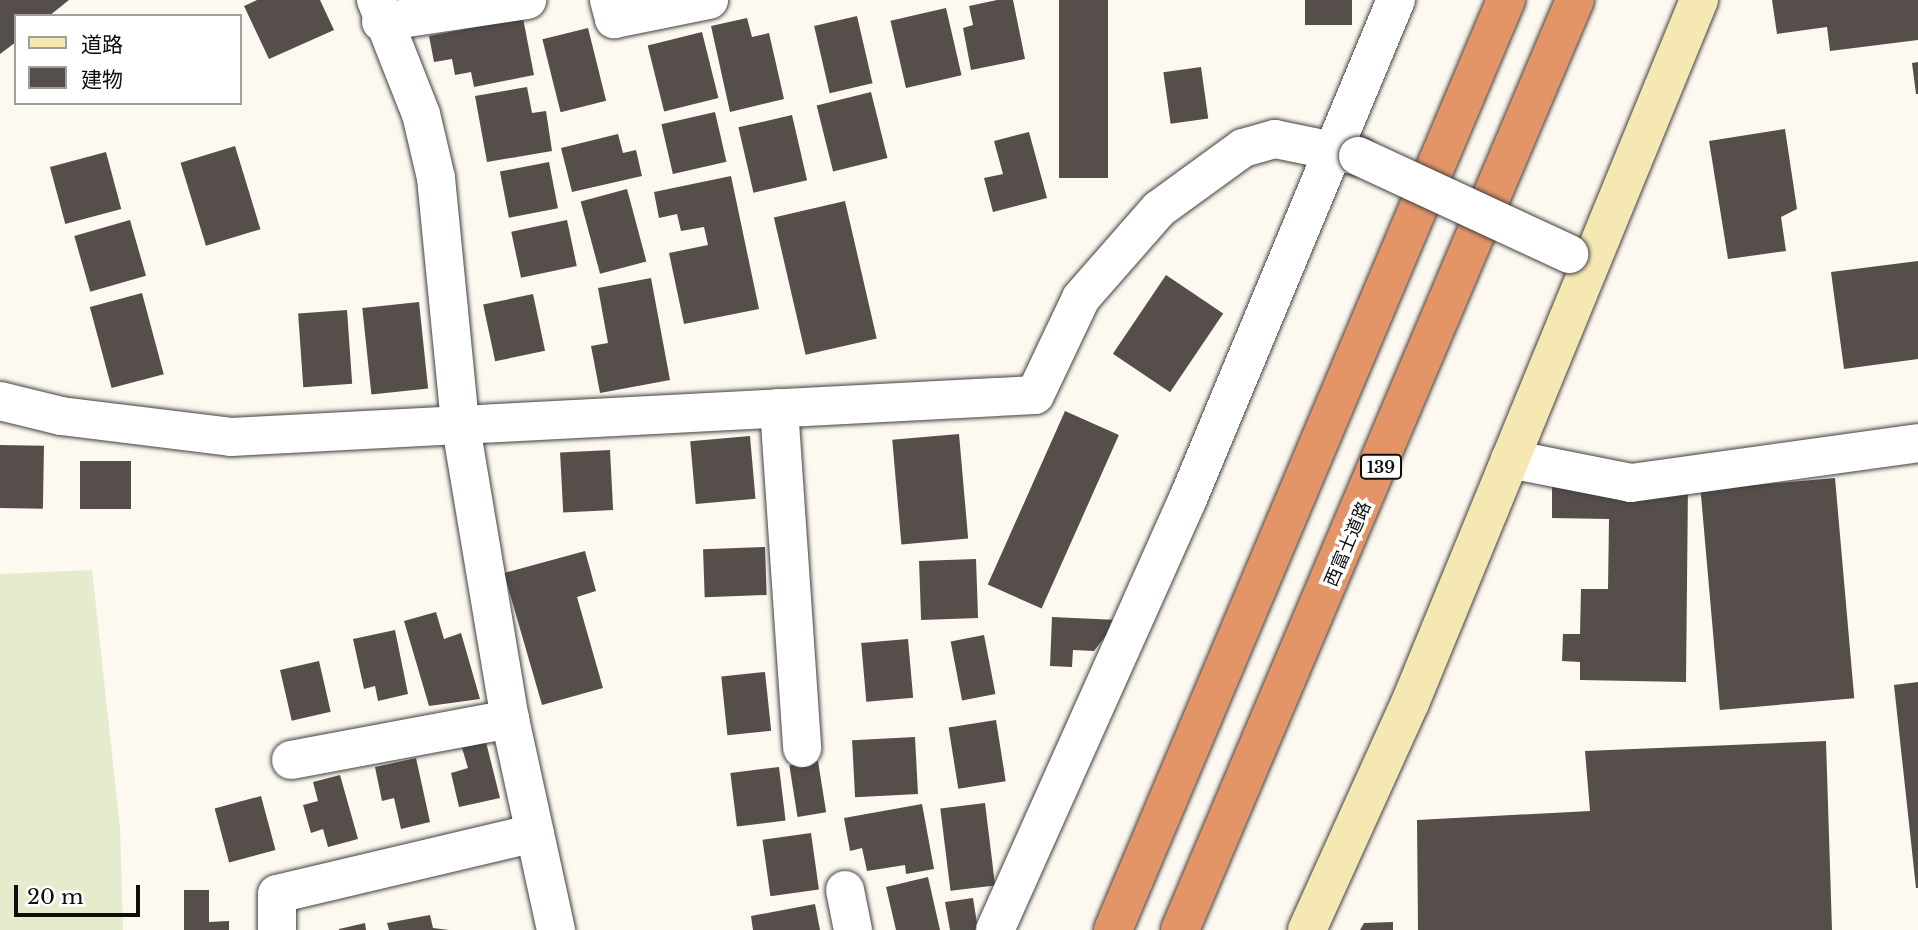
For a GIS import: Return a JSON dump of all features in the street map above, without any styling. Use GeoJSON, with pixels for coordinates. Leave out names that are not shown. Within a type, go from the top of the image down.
{"type":"FeatureCollection","features":[{"type":"Feature","properties":{"kind":"highway"},"geometry":{"type":"LineString","coordinates":[[1113,930],[1506,0]]}},
{"type":"Feature","properties":{"kind":"highway","name":"西富士道路"},"geometry":{"type":"LineString","coordinates":[[1180,930],[1575,0]]}},
{"type":"Feature","properties":{"kind":"street"},"geometry":{"type":"LineString","coordinates":[[527,0],[379,11],[422,114],[436,178],[460,421],[510,719],[556,930]]}},
{"type":"Feature","properties":{"kind":"street"},"geometry":{"type":"LineString","coordinates":[[609,0],[614,19],[709,0]]}},
{"type":"Feature","properties":{"kind":"street"},"geometry":{"type":"LineString","coordinates":[[995,930],[1346,152],[1396,0]]}},
{"type":"Feature","properties":{"kind":"street"},"geometry":{"type":"LineString","coordinates":[[1307,930],[1510,459],[1580,259],[1699,0]]}},
{"type":"Feature","properties":{"kind":"street"},"geometry":{"type":"LineString","coordinates":[[0,401],[61,416],[231,437],[460,421],[1035,395],[1081,298],[1159,209],[1243,148],[1275,139],[1346,152],[1580,259]]}},
{"type":"Feature","properties":{"kind":"street"},"geometry":{"type":"LineString","coordinates":[[779,408],[802,748]]}},
{"type":"Feature","properties":{"kind":"street"},"geometry":{"type":"LineString","coordinates":[[1510,459],[1631,483],[1918,443]]}},
{"type":"Feature","properties":{"kind":"street"},"geometry":{"type":"LineString","coordinates":[[291,760],[510,719]]}},
{"type":"Feature","properties":{"kind":"street"},"geometry":{"type":"LineString","coordinates":[[277,930],[277,894],[535,833]]}},
{"type":"Feature","properties":{"kind":"street"},"geometry":{"type":"LineString","coordinates":[[845,890],[853,930]]}},
{"type":"Feature","properties":{"kind":"green space"},"geometry":{"type":"Polygon","coordinates":[[[92,570],[120,827],[123,930],[0,930],[0,574],[92,570]]]}},
{"type":"Feature","properties":{"kind":"building"},"geometry":{"type":"Polygon","coordinates":[[[0,0],[69,0],[52,14],[14,14],[14,44],[0,54],[0,0]]]}},
{"type":"Feature","properties":{"kind":"building"},"geometry":{"type":"Polygon","coordinates":[[[257,0],[320,0],[334,30],[269,59],[244,6],[257,0]]]}},
{"type":"Feature","properties":{"kind":"building"},"geometry":{"type":"Polygon","coordinates":[[[997,0],[1013,0],[1025,59],[971,70],[963,28],[973,25],[969,6],[997,0]]]}},
{"type":"Feature","properties":{"kind":"building"},"geometry":{"type":"Polygon","coordinates":[[[1059,0],[1108,0],[1108,178],[1059,178],[1059,0]]]}},
{"type":"Feature","properties":{"kind":"building"},"geometry":{"type":"Polygon","coordinates":[[[1305,0],[1352,0],[1352,25],[1305,25],[1305,0]]]}},
{"type":"Feature","properties":{"kind":"building"},"geometry":{"type":"Polygon","coordinates":[[[1772,0],[1918,0],[1918,40],[1830,51],[1827,27],[1777,34],[1772,0]]]}},
{"type":"Feature","properties":{"kind":"building"},"geometry":{"type":"Polygon","coordinates":[[[946,8],[962,75],[906,88],[890,21],[946,8]]]}},
{"type":"Feature","properties":{"kind":"building"},"geometry":{"type":"Polygon","coordinates":[[[857,16],[873,83],[830,93],[814,26],[857,16]]]}},
{"type":"Feature","properties":{"kind":"building"},"geometry":{"type":"Polygon","coordinates":[[[523,18],[534,75],[474,87],[471,72],[455,75],[452,59],[434,62],[429,36],[523,18]]]}},
{"type":"Feature","properties":{"kind":"building"},"geometry":{"type":"Polygon","coordinates":[[[747,18],[752,37],[769,33],[784,99],[730,112],[711,26],[747,18]]]}},
{"type":"Feature","properties":{"kind":"building"},"geometry":{"type":"Polygon","coordinates":[[[588,28],[606,101],[561,112],[542,39],[588,28]]]}},
{"type":"Feature","properties":{"kind":"building"},"geometry":{"type":"Polygon","coordinates":[[[702,32],[718,98],[664,112],[648,46],[702,32]]]}},
{"type":"Feature","properties":{"kind":"building"},"geometry":{"type":"Polygon","coordinates":[[[1918,62],[1918,94],[1916,94],[1912,63],[1918,62]]]}},
{"type":"Feature","properties":{"kind":"building"},"geometry":{"type":"Polygon","coordinates":[[[1201,67],[1208,118],[1171,124],[1163,72],[1201,67]]]}},
{"type":"Feature","properties":{"kind":"building"},"geometry":{"type":"Polygon","coordinates":[[[527,87],[532,113],[546,111],[552,151],[487,162],[475,96],[527,87]]]}},
{"type":"Feature","properties":{"kind":"building"},"geometry":{"type":"Polygon","coordinates":[[[871,92],[887,158],[833,172],[817,106],[871,92]]]}},
{"type":"Feature","properties":{"kind":"building"},"geometry":{"type":"Polygon","coordinates":[[[715,112],[726,162],[673,174],[661,124],[715,112]]]}},
{"type":"Feature","properties":{"kind":"building"},"geometry":{"type":"Polygon","coordinates":[[[792,115],[807,180],[753,193],[738,127],[792,115]]]}},
{"type":"Feature","properties":{"kind":"building"},"geometry":{"type":"Polygon","coordinates":[[[1785,129],[1797,209],[1781,217],[1786,251],[1728,259],[1709,141],[1785,129]]]}},
{"type":"Feature","properties":{"kind":"building"},"geometry":{"type":"Polygon","coordinates":[[[1029,132],[1047,198],[993,212],[984,178],[1003,174],[994,141],[1029,132]]]}},
{"type":"Feature","properties":{"kind":"building"},"geometry":{"type":"Polygon","coordinates":[[[618,134],[623,153],[636,150],[642,176],[572,192],[561,148],[618,134]]]}},
{"type":"Feature","properties":{"kind":"building"},"geometry":{"type":"Polygon","coordinates":[[[235,146],[260,229],[206,246],[180,163],[235,146]]]}},
{"type":"Feature","properties":{"kind":"building"},"geometry":{"type":"Polygon","coordinates":[[[106,152],[121,209],[65,224],[50,167],[106,152]]]}},
{"type":"Feature","properties":{"kind":"building"},"geometry":{"type":"Polygon","coordinates":[[[549,162],[558,208],[509,218],[500,172],[549,162]]]}},
{"type":"Feature","properties":{"kind":"building"},"geometry":{"type":"Polygon","coordinates":[[[731,176],[759,309],[684,324],[669,253],[708,245],[704,227],[681,231],[677,214],[659,218],[654,192],[731,176]]]}},
{"type":"Feature","properties":{"kind":"building"},"geometry":{"type":"Polygon","coordinates":[[[627,189],[646,261],[600,274],[581,201],[627,189]]]}},
{"type":"Feature","properties":{"kind":"building"},"geometry":{"type":"Polygon","coordinates":[[[845,201],[877,338],[806,355],[774,217],[845,201]]]}},
{"type":"Feature","properties":{"kind":"building"},"geometry":{"type":"Polygon","coordinates":[[[130,220],[146,276],[90,292],[74,236],[130,220]]]}},
{"type":"Feature","properties":{"kind":"building"},"geometry":{"type":"Polygon","coordinates":[[[567,220],[577,266],[521,278],[511,232],[567,220]]]}},
{"type":"Feature","properties":{"kind":"building"},"geometry":{"type":"Polygon","coordinates":[[[1918,261],[1918,359],[1844,369],[1831,272],[1918,261]]]}},
{"type":"Feature","properties":{"kind":"building"},"geometry":{"type":"Polygon","coordinates":[[[1166,275],[1223,314],[1170,392],[1113,354],[1166,275]]]}},
{"type":"Feature","properties":{"kind":"building"},"geometry":{"type":"Polygon","coordinates":[[[651,278],[670,380],[600,393],[591,346],[608,343],[598,288],[651,278]]]}},
{"type":"Feature","properties":{"kind":"building"},"geometry":{"type":"Polygon","coordinates":[[[142,293],[164,374],[112,388],[90,307],[142,293]]]}},
{"type":"Feature","properties":{"kind":"building"},"geometry":{"type":"Polygon","coordinates":[[[533,294],[545,351],[495,361],[483,305],[533,294]]]}},
{"type":"Feature","properties":{"kind":"building"},"geometry":{"type":"Polygon","coordinates":[[[419,302],[428,389],[371,394],[362,308],[419,302]]]}},
{"type":"Feature","properties":{"kind":"building"},"geometry":{"type":"Polygon","coordinates":[[[347,310],[352,384],[303,387],[298,313],[347,310]]]}},
{"type":"Feature","properties":{"kind":"building"},"geometry":{"type":"Polygon","coordinates":[[[1065,411],[1119,435],[1042,609],[988,585],[1065,411]]]}},
{"type":"Feature","properties":{"kind":"building"},"geometry":{"type":"Polygon","coordinates":[[[959,434],[968,539],[901,544],[892,440],[959,434]]]}},
{"type":"Feature","properties":{"kind":"building"},"geometry":{"type":"Polygon","coordinates":[[[750,436],[755,499],[696,504],[690,441],[750,436]]]}},
{"type":"Feature","properties":{"kind":"building"},"geometry":{"type":"Polygon","coordinates":[[[0,445],[44,446],[43,509],[0,508],[0,445]]]}},
{"type":"Feature","properties":{"kind":"building"},"geometry":{"type":"Polygon","coordinates":[[[610,450],[613,510],[563,513],[560,453],[610,450]]]}},
{"type":"Feature","properties":{"kind":"building"},"geometry":{"type":"Polygon","coordinates":[[[80,461],[131,461],[131,509],[80,509],[80,461]]]}},
{"type":"Feature","properties":{"kind":"building"},"geometry":{"type":"Polygon","coordinates":[[[1835,478],[1854,698],[1720,710],[1701,490],[1835,478]]]}},
{"type":"Feature","properties":{"kind":"building"},"geometry":{"type":"Polygon","coordinates":[[[1552,483],[1688,485],[1686,682],[1580,680],[1580,662],[1562,661],[1563,634],[1580,634],[1581,589],[1608,589],[1609,519],[1552,518],[1552,483]]]}},
{"type":"Feature","properties":{"kind":"building"},"geometry":{"type":"Polygon","coordinates":[[[765,547],[767,595],[705,597],[703,549],[765,547]]]}},
{"type":"Feature","properties":{"kind":"building"},"geometry":{"type":"Polygon","coordinates":[[[585,551],[596,591],[577,597],[603,688],[542,705],[504,573],[585,551]]]}},
{"type":"Feature","properties":{"kind":"building"},"geometry":{"type":"Polygon","coordinates":[[[976,559],[978,618],[921,620],[919,561],[976,559]]]}},
{"type":"Feature","properties":{"kind":"building"},"geometry":{"type":"Polygon","coordinates":[[[436,612],[444,639],[461,633],[480,699],[429,706],[404,621],[436,612]]]}},
{"type":"Feature","properties":{"kind":"building"},"geometry":{"type":"Polygon","coordinates":[[[1052,617],[1118,620],[1094,651],[1073,650],[1072,667],[1050,666],[1052,617]]]}},
{"type":"Feature","properties":{"kind":"building"},"geometry":{"type":"Polygon","coordinates":[[[395,630],[408,694],[378,701],[375,686],[364,689],[353,639],[395,630]]]}},
{"type":"Feature","properties":{"kind":"building"},"geometry":{"type":"Polygon","coordinates":[[[984,635],[995,694],[962,700],[951,641],[984,635]]]}},
{"type":"Feature","properties":{"kind":"building"},"geometry":{"type":"Polygon","coordinates":[[[908,639],[913,698],[866,702],[861,643],[908,639]]]}},
{"type":"Feature","properties":{"kind":"building"},"geometry":{"type":"Polygon","coordinates":[[[319,661],[331,712],[292,721],[280,670],[319,661]]]}},
{"type":"Feature","properties":{"kind":"building"},"geometry":{"type":"Polygon","coordinates":[[[765,672],[771,731],[727,735],[721,677],[765,672]]]}},
{"type":"Feature","properties":{"kind":"building"},"geometry":{"type":"Polygon","coordinates":[[[1918,682],[1918,888],[1916,888],[1894,685],[1918,682]]]}},
{"type":"Feature","properties":{"kind":"building"},"geometry":{"type":"Polygon","coordinates":[[[996,720],[1006,781],[958,789],[949,728],[996,720]]]}},
{"type":"Feature","properties":{"kind":"building"},"geometry":{"type":"Polygon","coordinates":[[[915,737],[918,794],[855,797],[852,740],[915,737]]]}},
{"type":"Feature","properties":{"kind":"building"},"geometry":{"type":"Polygon","coordinates":[[[1826,741],[1832,930],[1418,930],[1417,820],[1590,811],[1585,751],[1826,741]]]}},
{"type":"Feature","properties":{"kind":"building"},"geometry":{"type":"Polygon","coordinates":[[[486,742],[500,798],[459,807],[451,773],[468,768],[462,748],[486,742]]]}},
{"type":"Feature","properties":{"kind":"building"},"geometry":{"type":"Polygon","coordinates":[[[416,758],[430,822],[401,829],[394,798],[382,801],[375,767],[416,758]]]}},
{"type":"Feature","properties":{"kind":"building"},"geometry":{"type":"Polygon","coordinates":[[[818,761],[826,812],[797,817],[789,766],[818,761]]]}},
{"type":"Feature","properties":{"kind":"building"},"geometry":{"type":"Polygon","coordinates":[[[779,767],[786,821],[737,827],[730,773],[779,767]]]}},
{"type":"Feature","properties":{"kind":"building"},"geometry":{"type":"Polygon","coordinates":[[[340,775],[358,839],[328,847],[323,829],[311,833],[303,805],[318,801],[313,782],[340,775]]]}},
{"type":"Feature","properties":{"kind":"building"},"geometry":{"type":"Polygon","coordinates":[[[261,796],[275,850],[229,863],[215,808],[261,796]]]}},
{"type":"Feature","properties":{"kind":"building"},"geometry":{"type":"Polygon","coordinates":[[[985,803],[995,885],[950,891],[940,808],[985,803]]]}},
{"type":"Feature","properties":{"kind":"building"},"geometry":{"type":"Polygon","coordinates":[[[922,804],[934,869],[906,874],[905,865],[867,871],[862,848],[850,851],[844,818],[922,804]]]}},
{"type":"Feature","properties":{"kind":"building"},"geometry":{"type":"Polygon","coordinates":[[[811,833],[819,889],[770,896],[762,840],[811,833]]]}},
{"type":"Feature","properties":{"kind":"building"},"geometry":{"type":"Polygon","coordinates":[[[928,877],[940,930],[896,930],[886,887],[928,877]]]}},
{"type":"Feature","properties":{"kind":"building"},"geometry":{"type":"Polygon","coordinates":[[[184,890],[209,890],[209,922],[229,921],[229,930],[184,930],[184,890]]]}},
{"type":"Feature","properties":{"kind":"building"},"geometry":{"type":"Polygon","coordinates":[[[973,898],[978,930],[950,930],[945,902],[973,898]]]}},
{"type":"Feature","properties":{"kind":"building"},"geometry":{"type":"Polygon","coordinates":[[[815,904],[820,930],[753,930],[751,916],[815,904]]]}},
{"type":"Feature","properties":{"kind":"building"},"geometry":{"type":"Polygon","coordinates":[[[430,915],[433,928],[449,930],[389,930],[387,923],[430,915]]]}},
{"type":"Feature","properties":{"kind":"building"},"geometry":{"type":"Polygon","coordinates":[[[1393,922],[1393,930],[1360,930],[1364,923],[1393,922]]]}},
{"type":"Feature","properties":{"kind":"building"},"geometry":{"type":"Polygon","coordinates":[[[365,923],[366,930],[339,930],[339,929],[365,923]]]}}]}
